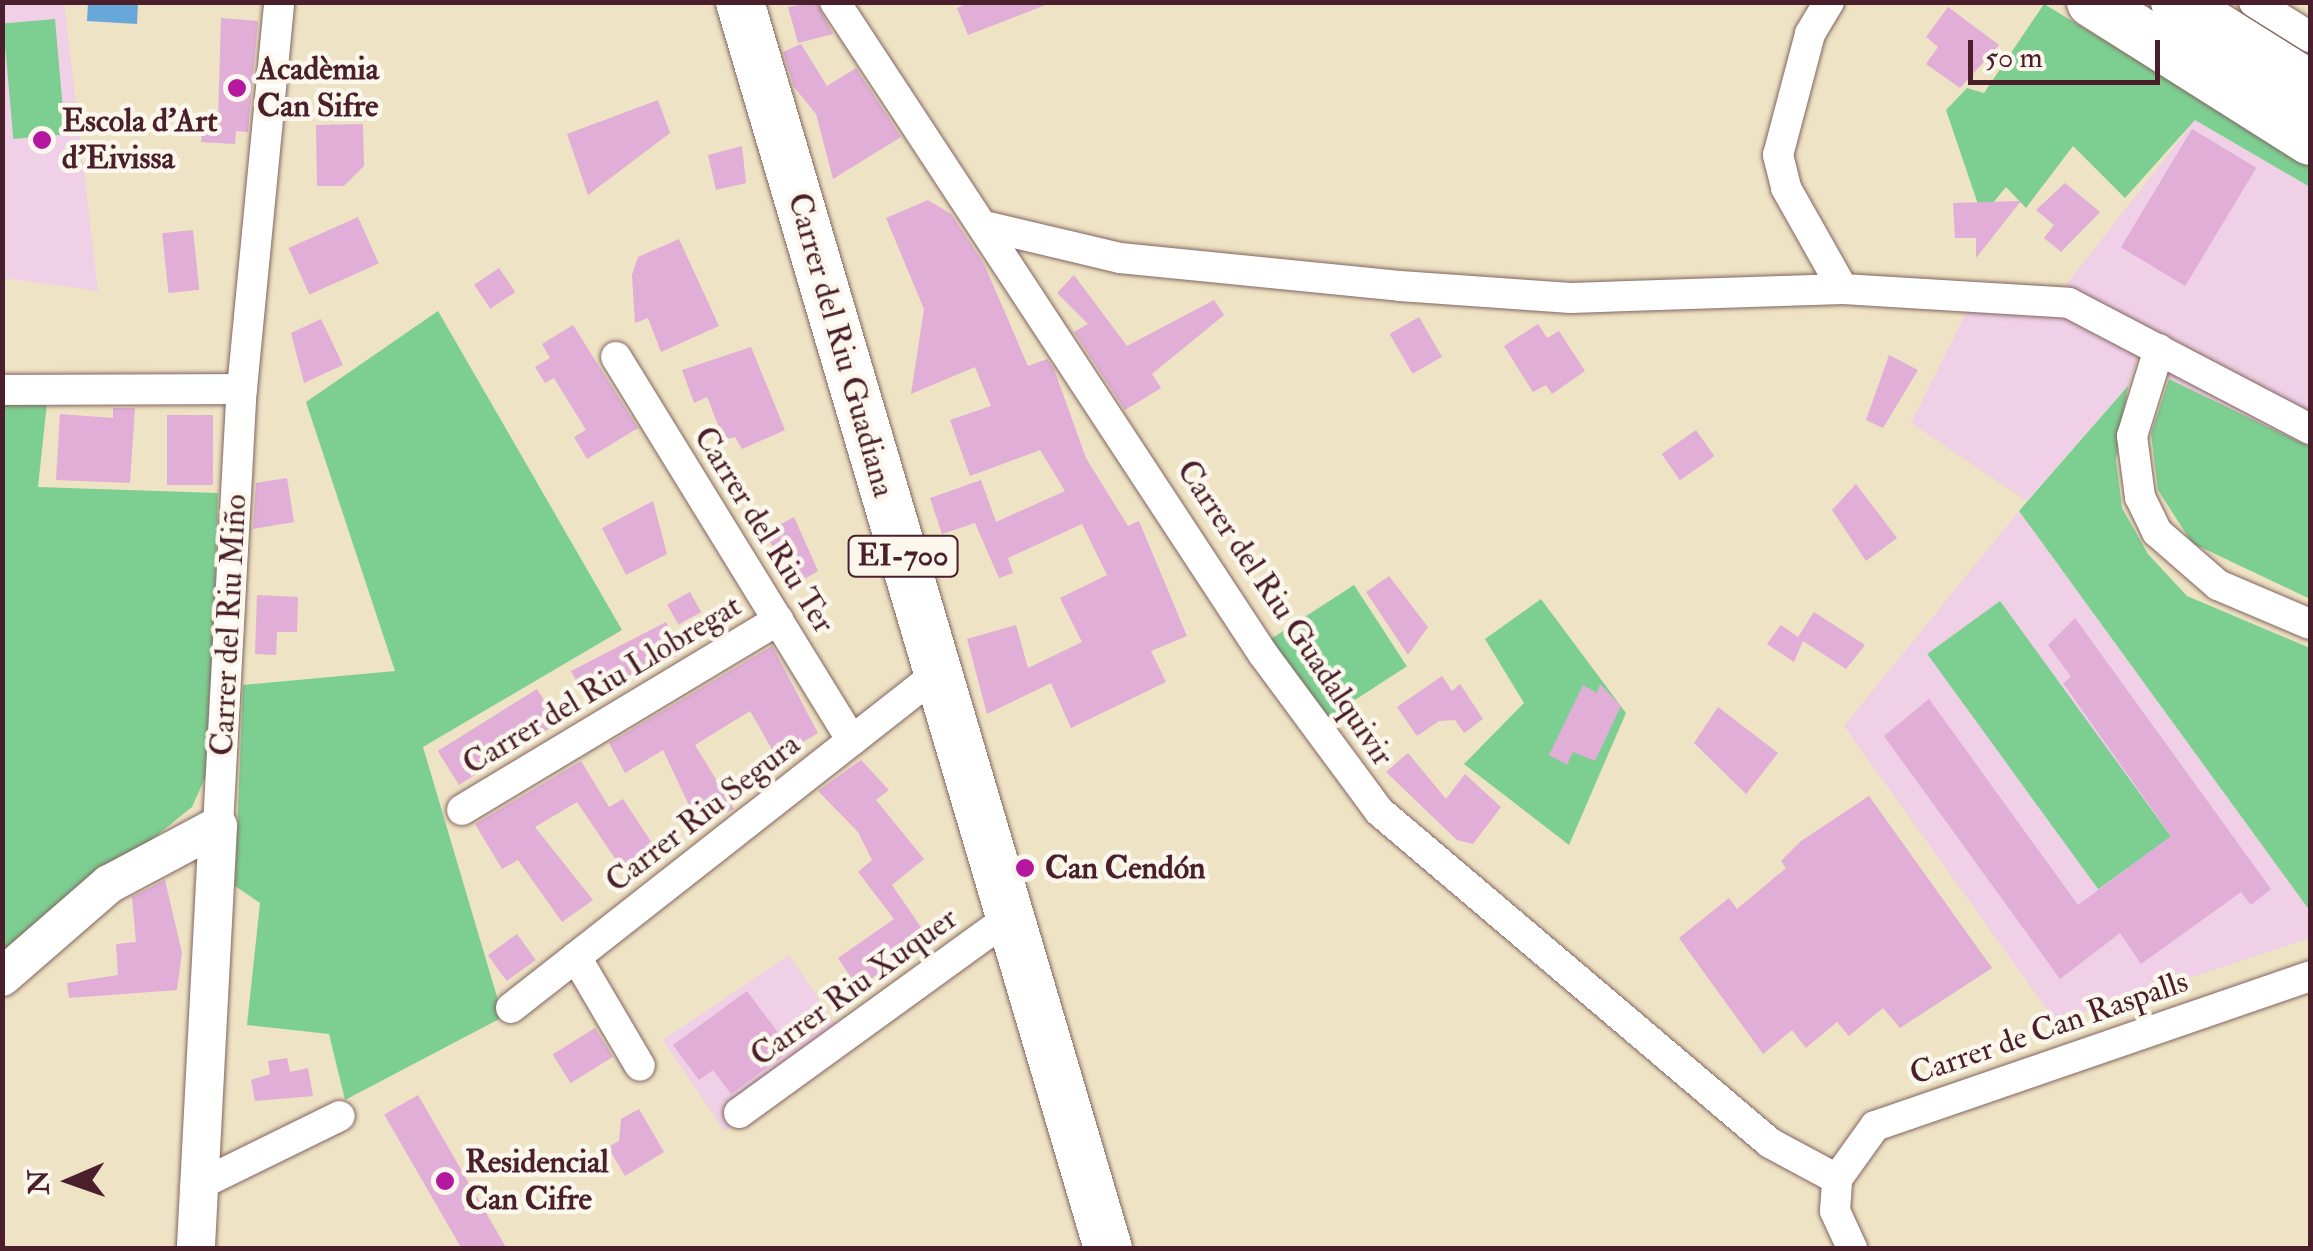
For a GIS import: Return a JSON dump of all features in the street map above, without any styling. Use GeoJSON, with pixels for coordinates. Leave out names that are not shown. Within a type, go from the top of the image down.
{"type":"FeatureCollection","features":[{"type":"Feature","properties":{"kind":"highway"},"geometry":{"type":"LineString","coordinates":[[2092,2],[2310,140]]}},
{"type":"Feature","properties":{"kind":"highway"},"geometry":{"type":"LineString","coordinates":[[2176,2],[2310,86]]}},
{"type":"Feature","properties":{"kind":"main road","name":"Carrer del Riu Guadiana"},"geometry":{"type":"LineString","coordinates":[[740,2],[1010,917]]}},
{"type":"Feature","properties":{"kind":"main road","name":"EI-700"},"geometry":{"type":"LineString","coordinates":[[1010,917],[1108,1248]]}},
{"type":"Feature","properties":{"kind":"street","name":"Carrer del Riu Miño"},"geometry":{"type":"LineString","coordinates":[[196,1248],[195,1187],[242,388],[278,2]]}},
{"type":"Feature","properties":{"kind":"street","name":"Carrer del Riu Guadalquivir"},"geometry":{"type":"LineString","coordinates":[[835,2],[989,228],[1263,654],[1379,811],[1524,939],[1770,1144],[1837,1179]]}},
{"type":"Feature","properties":{"kind":"street"},"geometry":{"type":"LineString","coordinates":[[1829,2],[1810,34],[1778,155],[1786,188],[1843,289]]}},
{"type":"Feature","properties":{"kind":"street"},"geometry":{"type":"LineString","coordinates":[[2254,2],[2310,37]]}},
{"type":"Feature","properties":{"kind":"street"},"geometry":{"type":"LineString","coordinates":[[989,228],[1120,258],[1410,287],[1571,298],[1843,289],[2069,303],[2310,430]]}},
{"type":"Feature","properties":{"kind":"street"},"geometry":{"type":"LineString","coordinates":[[2159,348],[2132,436],[2140,498],[2157,532],[2218,585],[2310,624]]}},
{"type":"Feature","properties":{"kind":"street","name":"Carrer del Riu Ter"},"geometry":{"type":"LineString","coordinates":[[616,357],[852,740]]}},
{"type":"Feature","properties":{"kind":"street"},"geometry":{"type":"LineString","coordinates":[[2,390],[242,388]]}},
{"type":"Feature","properties":{"kind":"street","name":"Carrer del Riu Llobregat"},"geometry":{"type":"LineString","coordinates":[[462,810],[778,620]]}},
{"type":"Feature","properties":{"kind":"street","name":"Carrer Riu Segura"},"geometry":{"type":"LineString","coordinates":[[511,1008],[938,673]]}},
{"type":"Feature","properties":{"kind":"street"},"geometry":{"type":"LineString","coordinates":[[2,978],[109,884],[218,826]]}},
{"type":"Feature","properties":{"kind":"street","name":"Carrer Riu Xuquer"},"geometry":{"type":"LineString","coordinates":[[739,1112],[1010,917]]}},
{"type":"Feature","properties":{"kind":"street"},"geometry":{"type":"LineString","coordinates":[[576,957],[640,1066]]}},
{"type":"Feature","properties":{"kind":"street","name":"Carrer de Can Raspalls"},"geometry":{"type":"LineString","coordinates":[[1837,1179],[1875,1126],[2310,976]]}},
{"type":"Feature","properties":{"kind":"street"},"geometry":{"type":"LineString","coordinates":[[195,1187],[340,1116]]}},
{"type":"Feature","properties":{"kind":"street"},"geometry":{"type":"LineString","coordinates":[[1837,1179],[1834,1211],[1852,1248]]}},
{"type":"Feature","properties":{"kind":"shaded area","name":"Escola d'Art d'Eivissa"},"geometry":{"type":"Polygon","coordinates":[[[3,3],[64,3],[98,291],[3,278],[3,3]]]}},
{"type":"Feature","properties":{"kind":"shaded area"},"geometry":{"type":"Polygon","coordinates":[[[2195,120],[2310,187],[2310,447],[2169,379],[2139,352],[2128,386],[2027,501],[1911,423],[1969,307],[2044,313],[2195,120]]]}},
{"type":"Feature","properties":{"kind":"shaded area"},"geometry":{"type":"Polygon","coordinates":[[[2019,511],[2310,911],[2310,938],[2056,1022],[1844,726],[2019,511]]]}},
{"type":"Feature","properties":{"kind":"shaded area"},"geometry":{"type":"Polygon","coordinates":[[[789,955],[851,1046],[724,1131],[663,1040],[789,955]]]}},
{"type":"Feature","properties":{"kind":"green space"},"geometry":{"type":"Polygon","coordinates":[[[2044,4],[2310,164],[2310,187],[2195,120],[2125,198],[2073,146],[2026,208],[2006,187],[1982,216],[1946,110],[1967,88],[1984,93],[2044,4]]]}},
{"type":"Feature","properties":{"kind":"green space"},"geometry":{"type":"Polygon","coordinates":[[[55,19],[65,135],[13,139],[3,24],[55,19]]]}},
{"type":"Feature","properties":{"kind":"green space"},"geometry":{"type":"Polygon","coordinates":[[[438,311],[622,630],[423,747],[503,1017],[345,1100],[329,1034],[247,1025],[260,903],[235,886],[243,685],[395,671],[306,402],[438,311]]]}},
{"type":"Feature","properties":{"kind":"green space"},"geometry":{"type":"Polygon","coordinates":[[[2169,379],[2310,447],[2310,599],[2192,543],[2158,490],[2151,434],[2169,379]]]}},
{"type":"Feature","properties":{"kind":"green space"},"geometry":{"type":"Polygon","coordinates":[[[2128,386],[2116,460],[2122,508],[2148,554],[2187,596],[2310,648],[2310,911],[2019,511],[2128,386]]]}},
{"type":"Feature","properties":{"kind":"green space"},"geometry":{"type":"Polygon","coordinates":[[[3,401],[47,403],[38,487],[218,493],[210,767],[192,807],[3,960],[3,401]]]}},
{"type":"Feature","properties":{"kind":"green space"},"geometry":{"type":"Polygon","coordinates":[[[1354,585],[1407,666],[1311,728],[1258,647],[1354,585]]]}},
{"type":"Feature","properties":{"kind":"green space"},"geometry":{"type":"Polygon","coordinates":[[[1541,599],[1626,713],[1569,845],[1464,764],[1524,703],[1485,639],[1541,599]]]}},
{"type":"Feature","properties":{"kind":"green space"},"geometry":{"type":"Polygon","coordinates":[[[2000,601],[2171,836],[2098,889],[1927,654],[2000,601]]]}},
{"type":"Feature","properties":{"kind":"water"},"geometry":{"type":"Polygon","coordinates":[[[88,3],[138,3],[137,24],[87,21],[88,3]]]}},
{"type":"Feature","properties":{"kind":"building"},"geometry":{"type":"Polygon","coordinates":[[[816,2],[833,34],[798,43],[788,7],[816,2]]]}},
{"type":"Feature","properties":{"kind":"building"},"geometry":{"type":"Polygon","coordinates":[[[971,2],[1048,4],[968,35],[957,8],[971,2]]]}},
{"type":"Feature","properties":{"kind":"building"},"geometry":{"type":"Polygon","coordinates":[[[1948,7],[1999,45],[1960,88],[1926,64],[1938,47],[1926,37],[1948,7]]]}},
{"type":"Feature","properties":{"kind":"building","name":"Acadèmia Can Sifre"},"geometry":{"type":"Polygon","coordinates":[[[221,18],[258,21],[248,132],[236,131],[235,144],[201,142],[203,122],[218,123],[221,18]]]}},
{"type":"Feature","properties":{"kind":"building"},"geometry":{"type":"Polygon","coordinates":[[[801,44],[827,86],[856,68],[901,137],[833,179],[816,114],[794,87],[783,52],[801,44]]]}},
{"type":"Feature","properties":{"kind":"building"},"geometry":{"type":"Polygon","coordinates":[[[658,100],[670,133],[588,195],[567,134],[658,100]]]}},
{"type":"Feature","properties":{"kind":"building"},"geometry":{"type":"Polygon","coordinates":[[[363,124],[364,166],[344,186],[317,186],[316,125],[363,124]]]}},
{"type":"Feature","properties":{"kind":"building"},"geometry":{"type":"Polygon","coordinates":[[[2192,129],[2256,168],[2185,286],[2121,247],[2192,129]]]}},
{"type":"Feature","properties":{"kind":"building"},"geometry":{"type":"Polygon","coordinates":[[[742,146],[746,183],[716,190],[708,155],[742,146]]]}},
{"type":"Feature","properties":{"kind":"building"},"geometry":{"type":"Polygon","coordinates":[[[2065,183],[2100,212],[2061,252],[2044,238],[2054,225],[2036,210],[2065,183]]]}},
{"type":"Feature","properties":{"kind":"building"},"geometry":{"type":"Polygon","coordinates":[[[928,200],[951,214],[984,264],[1028,366],[1047,359],[1054,369],[1086,458],[1128,526],[1139,521],[1187,636],[1151,651],[1166,682],[1071,728],[1051,683],[987,714],[967,639],[1016,625],[1028,668],[1082,642],[1060,598],[1107,575],[1082,524],[1008,558],[1013,573],[999,578],[975,523],[942,534],[930,498],[981,480],[996,522],[1065,491],[1040,450],[970,476],[950,420],[991,406],[975,367],[911,394],[924,309],[886,218],[928,200]]]}},
{"type":"Feature","properties":{"kind":"building"},"geometry":{"type":"Polygon","coordinates":[[[2021,201],[1976,258],[1976,238],[1955,238],[1953,203],[2021,201]]]}},
{"type":"Feature","properties":{"kind":"building"},"geometry":{"type":"Polygon","coordinates":[[[358,217],[379,264],[309,295],[289,248],[358,217]]]}},
{"type":"Feature","properties":{"kind":"building"},"geometry":{"type":"Polygon","coordinates":[[[193,230],[199,290],[168,293],[162,233],[193,230]]]}},
{"type":"Feature","properties":{"kind":"building"},"geometry":{"type":"Polygon","coordinates":[[[679,239],[719,326],[661,352],[648,318],[635,323],[632,275],[638,257],[679,239]]]}},
{"type":"Feature","properties":{"kind":"building"},"geometry":{"type":"Polygon","coordinates":[[[499,268],[515,292],[490,309],[474,285],[499,268]]]}},
{"type":"Feature","properties":{"kind":"building"},"geometry":{"type":"Polygon","coordinates":[[[1074,275],[1127,346],[1214,300],[1224,315],[1152,374],[1161,388],[1125,410],[1074,332],[1088,324],[1057,293],[1074,275]]]}},
{"type":"Feature","properties":{"kind":"building"},"geometry":{"type":"Polygon","coordinates":[[[1419,317],[1442,357],[1413,374],[1390,334],[1419,317]]]}},
{"type":"Feature","properties":{"kind":"building"},"geometry":{"type":"Polygon","coordinates":[[[321,319],[343,365],[304,383],[291,333],[321,319]]]}},
{"type":"Feature","properties":{"kind":"building"},"geometry":{"type":"Polygon","coordinates":[[[1538,324],[1547,338],[1559,331],[1585,371],[1552,394],[1546,385],[1533,392],[1504,346],[1538,324]]]}},
{"type":"Feature","properties":{"kind":"building"},"geometry":{"type":"Polygon","coordinates":[[[573,325],[638,428],[587,459],[574,437],[586,430],[554,378],[545,383],[535,367],[550,358],[542,344],[573,325]]]}},
{"type":"Feature","properties":{"kind":"building"},"geometry":{"type":"Polygon","coordinates":[[[751,347],[785,430],[742,449],[735,437],[724,440],[707,397],[694,403],[682,370],[751,347]]]}},
{"type":"Feature","properties":{"kind":"building"},"geometry":{"type":"Polygon","coordinates":[[[1889,355],[1918,370],[1883,428],[1866,420],[1889,355]]]}},
{"type":"Feature","properties":{"kind":"building"},"geometry":{"type":"Polygon","coordinates":[[[113,408],[135,408],[130,483],[56,480],[60,414],[113,418],[113,408]]]}},
{"type":"Feature","properties":{"kind":"building"},"geometry":{"type":"Polygon","coordinates":[[[167,415],[213,415],[213,485],[167,485],[167,415]]]}},
{"type":"Feature","properties":{"kind":"building"},"geometry":{"type":"Polygon","coordinates":[[[1696,430],[1714,456],[1680,480],[1662,454],[1696,430]]]}},
{"type":"Feature","properties":{"kind":"building"},"geometry":{"type":"Polygon","coordinates":[[[287,478],[294,522],[253,529],[256,483],[287,478]]]}},
{"type":"Feature","properties":{"kind":"building"},"geometry":{"type":"Polygon","coordinates":[[[1856,484],[1897,538],[1866,561],[1832,510],[1856,484]]]}},
{"type":"Feature","properties":{"kind":"building"},"geometry":{"type":"Polygon","coordinates":[[[653,501],[667,554],[626,575],[602,528],[653,501]]]}},
{"type":"Feature","properties":{"kind":"building"},"geometry":{"type":"Polygon","coordinates":[[[794,517],[818,571],[794,585],[765,533],[794,517]]]}},
{"type":"Feature","properties":{"kind":"building"},"geometry":{"type":"Polygon","coordinates":[[[1389,576],[1428,627],[1408,655],[1366,592],[1389,576]]]}},
{"type":"Feature","properties":{"kind":"building"},"geometry":{"type":"Polygon","coordinates":[[[690,592],[701,612],[678,625],[667,605],[690,592]]]}},
{"type":"Feature","properties":{"kind":"building"},"geometry":{"type":"Polygon","coordinates":[[[257,595],[298,597],[297,632],[277,632],[276,655],[255,654],[257,595]]]}},
{"type":"Feature","properties":{"kind":"building"},"geometry":{"type":"Polygon","coordinates":[[[1814,612],[1865,645],[1846,669],[1803,641],[1794,662],[1767,644],[1781,625],[1798,637],[1814,612]]]}},
{"type":"Feature","properties":{"kind":"building"},"geometry":{"type":"Polygon","coordinates":[[[2075,618],[2271,889],[2251,905],[2241,892],[2141,964],[2120,933],[2060,979],[1884,736],[1929,699],[2078,905],[2171,836],[2063,683],[2071,677],[2048,645],[2075,618]]]}},
{"type":"Feature","properties":{"kind":"building"},"geometry":{"type":"Polygon","coordinates":[[[666,622],[684,653],[606,687],[609,694],[589,705],[571,671],[666,622]]]}},
{"type":"Feature","properties":{"kind":"building"},"geometry":{"type":"Polygon","coordinates":[[[772,646],[818,733],[777,758],[750,711],[695,745],[734,809],[707,822],[703,812],[694,816],[663,750],[625,773],[609,743],[772,646]]]}},
{"type":"Feature","properties":{"kind":"building"},"geometry":{"type":"Polygon","coordinates":[[[1442,676],[1452,691],[1460,684],[1483,719],[1464,733],[1455,720],[1439,721],[1417,736],[1397,707],[1442,676]]]}},
{"type":"Feature","properties":{"kind":"building"},"geometry":{"type":"Polygon","coordinates":[[[1600,684],[1621,706],[1595,761],[1573,752],[1567,765],[1549,755],[1583,685],[1597,693],[1600,684]]]}},
{"type":"Feature","properties":{"kind":"building"},"geometry":{"type":"Polygon","coordinates":[[[537,689],[558,723],[459,785],[438,751],[537,689]]]}},
{"type":"Feature","properties":{"kind":"building"},"geometry":{"type":"Polygon","coordinates":[[[1718,707],[1778,753],[1746,794],[1694,743],[1718,707]]]}},
{"type":"Feature","properties":{"kind":"building"},"geometry":{"type":"Polygon","coordinates":[[[1408,753],[1446,799],[1465,774],[1501,807],[1473,844],[1457,840],[1386,772],[1408,753]]]}},
{"type":"Feature","properties":{"kind":"building"},"geometry":{"type":"Polygon","coordinates":[[[861,760],[889,790],[876,800],[924,859],[892,885],[929,939],[858,988],[838,958],[894,919],[858,872],[872,860],[858,832],[818,791],[861,760]]]}},
{"type":"Feature","properties":{"kind":"building"},"geometry":{"type":"Polygon","coordinates":[[[581,761],[609,807],[623,799],[656,849],[624,872],[577,802],[535,827],[593,900],[562,922],[518,860],[502,869],[475,824],[581,761]]]}},
{"type":"Feature","properties":{"kind":"building"},"geometry":{"type":"Polygon","coordinates":[[[1869,796],[1992,968],[1900,1028],[1883,1008],[1849,1036],[1837,1022],[1806,1048],[1792,1030],[1763,1054],[1679,938],[1729,898],[1737,909],[1786,868],[1781,861],[1801,841],[1869,796]]]}},
{"type":"Feature","properties":{"kind":"building"},"geometry":{"type":"Polygon","coordinates":[[[165,880],[182,953],[177,990],[69,998],[67,983],[118,975],[116,944],[136,942],[132,897],[165,880]]]}},
{"type":"Feature","properties":{"kind":"building"},"geometry":{"type":"Polygon","coordinates":[[[517,934],[536,960],[507,981],[488,955],[517,934]]]}},
{"type":"Feature","properties":{"kind":"building"},"geometry":{"type":"Polygon","coordinates":[[[747,991],[791,1050],[731,1094],[713,1070],[699,1080],[673,1045],[747,991]]]}},
{"type":"Feature","properties":{"kind":"building"},"geometry":{"type":"Polygon","coordinates":[[[595,1028],[613,1057],[571,1083],[553,1054],[595,1028]]]}},
{"type":"Feature","properties":{"kind":"building"},"geometry":{"type":"Polygon","coordinates":[[[287,1058],[290,1072],[308,1068],[313,1096],[255,1101],[251,1080],[270,1074],[268,1061],[287,1058]]]}},
{"type":"Feature","properties":{"kind":"building","name":"Residencial Can Cifre"},"geometry":{"type":"Polygon","coordinates":[[[418,1095],[506,1248],[461,1248],[384,1114],[418,1095]]]}},
{"type":"Feature","properties":{"kind":"building"},"geometry":{"type":"Polygon","coordinates":[[[639,1109],[664,1152],[625,1176],[608,1147],[619,1141],[621,1119],[639,1109]]]}},
{"type":"Feature","properties":{"kind":"place","name":"Acadèmia Can Sifre"},"geometry":{"type":"Point","coordinates":[237,88]}},
{"type":"Feature","properties":{"kind":"place","name":"Escola d'Art d'Eivissa"},"geometry":{"type":"Point","coordinates":[42,140]}},
{"type":"Feature","properties":{"kind":"place","name":"Can Cendón"},"geometry":{"type":"Point","coordinates":[1025,868]}},
{"type":"Feature","properties":{"kind":"place","name":"Residencial Can Cifre"},"geometry":{"type":"Point","coordinates":[445,1181]}}]}
